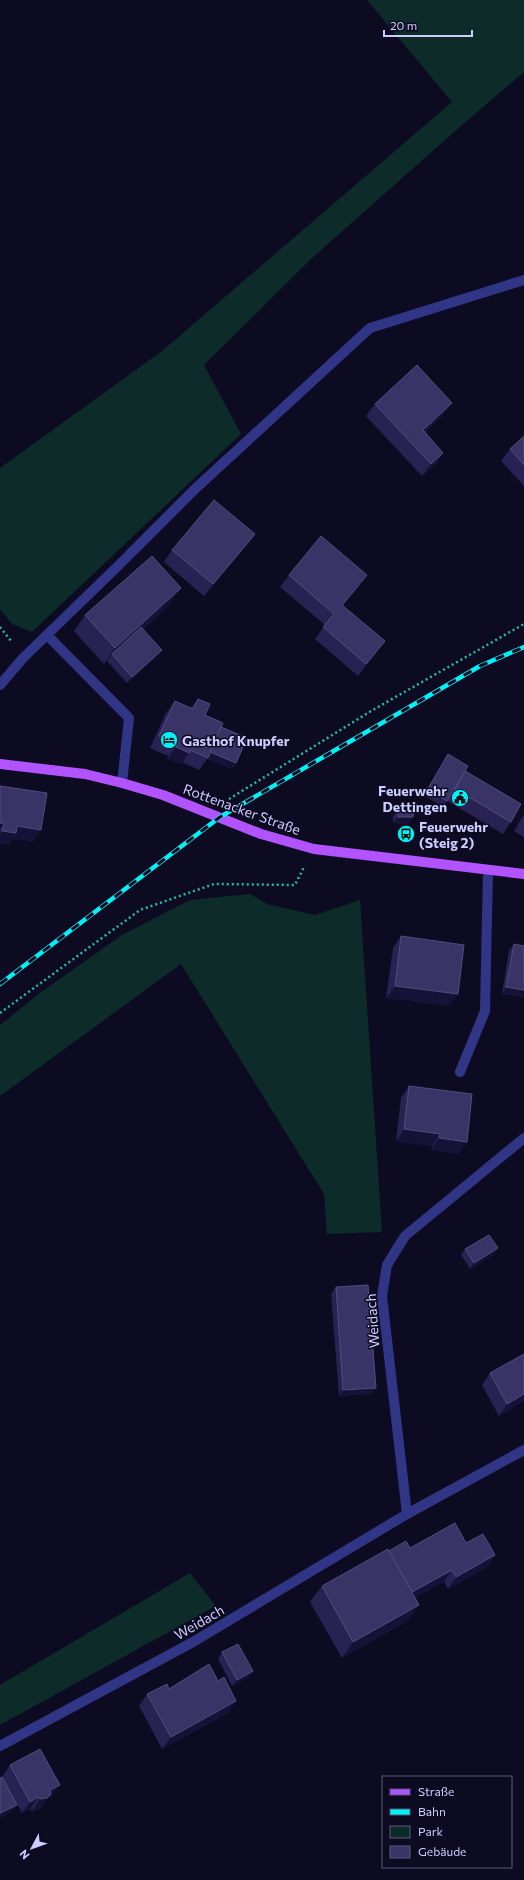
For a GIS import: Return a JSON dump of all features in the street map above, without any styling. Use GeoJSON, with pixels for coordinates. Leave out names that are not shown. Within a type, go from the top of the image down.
{"type":"FeatureCollection","features":[{"type":"Feature","properties":{"kind":"main road","name":"Rottenacker Straße"},"geometry":{"type":"LineString","coordinates":[[0,764],[85,774],[122,783],[163,795],[261,834],[314,849],[524,874]]}},
{"type":"Feature","properties":{"kind":"street"},"geometry":{"type":"LineString","coordinates":[[0,685],[23,658],[117,567],[195,488],[312,383],[370,328],[524,280]]}},
{"type":"Feature","properties":{"kind":"street"},"geometry":{"type":"LineString","coordinates":[[48,634],[129,718],[122,783]]}},
{"type":"Feature","properties":{"kind":"street"},"geometry":{"type":"LineString","coordinates":[[460,1072],[485,1011],[488,870]]}},
{"type":"Feature","properties":{"kind":"street","name":"Weidach"},"geometry":{"type":"LineString","coordinates":[[407,1514],[382,1296],[387,1265],[405,1236],[524,1138]]}},
{"type":"Feature","properties":{"kind":"street","name":"Weidach"},"geometry":{"type":"LineString","coordinates":[[0,1746],[193,1642],[407,1514],[524,1450]]}},
{"type":"Feature","properties":{"kind":"path"},"geometry":{"type":"LineString","coordinates":[[208,812],[370,711],[524,624]]}},
{"type":"Feature","properties":{"kind":"path"},"geometry":{"type":"LineString","coordinates":[[0,1014],[140,910],[214,884],[295,885],[314,849]]}},
{"type":"Feature","properties":{"kind":"green space"},"geometry":{"type":"Polygon","coordinates":[[[367,0],[524,0],[524,72],[311,259],[204,365],[241,434],[32,632],[12,624],[0,609],[0,468],[162,351],[452,102],[367,0]]]}},
{"type":"Feature","properties":{"kind":"green space"},"geometry":{"type":"Polygon","coordinates":[[[250,894],[267,904],[315,915],[360,900],[382,1232],[327,1234],[324,1194],[181,964],[0,1096],[0,1025],[40,993],[122,935],[190,900],[250,894]]]}},
{"type":"Feature","properties":{"kind":"green space"},"geometry":{"type":"Polygon","coordinates":[[[190,1573],[216,1606],[0,1725],[0,1685],[190,1573]]]}},
{"type":"Feature","properties":{"kind":"building"},"geometry":{"type":"Polygon","coordinates":[[[417,365],[452,403],[423,430],[443,453],[431,464],[375,404],[417,365]]]}},
{"type":"Feature","properties":{"kind":"building"},"geometry":{"type":"Polygon","coordinates":[[[524,436],[524,465],[510,449],[524,436]]]}},
{"type":"Feature","properties":{"kind":"building"},"geometry":{"type":"Polygon","coordinates":[[[214,500],[255,534],[213,584],[172,550],[214,500]]]}},
{"type":"Feature","properties":{"kind":"building"},"geometry":{"type":"Polygon","coordinates":[[[321,536],[367,575],[342,605],[385,641],[366,664],[323,627],[334,614],[289,575],[321,536]]]}},
{"type":"Feature","properties":{"kind":"building"},"geometry":{"type":"Polygon","coordinates":[[[152,556],[181,588],[115,648],[85,615],[152,556]]]}},
{"type":"Feature","properties":{"kind":"building"},"geometry":{"type":"Polygon","coordinates":[[[141,627],[162,650],[132,677],[112,654],[141,627]]]}},
{"type":"Feature","properties":{"kind":"building"},"geometry":{"type":"Polygon","coordinates":[[[198,699],[210,704],[205,715],[223,723],[208,758],[190,750],[189,753],[176,747],[177,744],[159,736],[175,701],[193,709],[198,699]]]}},
{"type":"Feature","properties":{"kind":"building"},"geometry":{"type":"Polygon","coordinates":[[[221,727],[247,738],[236,763],[210,752],[221,727]]]}},
{"type":"Feature","properties":{"kind":"building"},"geometry":{"type":"Polygon","coordinates":[[[448,754],[468,766],[447,801],[428,789],[448,754]]]}},
{"type":"Feature","properties":{"kind":"building"},"geometry":{"type":"Polygon","coordinates":[[[465,771],[521,804],[511,822],[455,789],[465,771]]]}},
{"type":"Feature","properties":{"kind":"building"},"geometry":{"type":"Polygon","coordinates":[[[0,786],[47,793],[41,830],[17,826],[16,833],[2,831],[4,824],[0,823],[0,786]]]}},
{"type":"Feature","properties":{"kind":"building"},"geometry":{"type":"Polygon","coordinates":[[[398,809],[414,810],[413,817],[398,817],[398,809]]]}},
{"type":"Feature","properties":{"kind":"building"},"geometry":{"type":"Polygon","coordinates":[[[401,936],[464,945],[458,994],[395,986],[401,936]]]}},
{"type":"Feature","properties":{"kind":"building"},"geometry":{"type":"Polygon","coordinates":[[[514,944],[524,946],[524,990],[506,987],[514,944]]]}},
{"type":"Feature","properties":{"kind":"building"},"geometry":{"type":"Polygon","coordinates":[[[409,1086],[472,1094],[467,1142],[439,1138],[440,1134],[404,1129],[409,1086]]]}},
{"type":"Feature","properties":{"kind":"building"},"geometry":{"type":"Polygon","coordinates":[[[489,1235],[498,1248],[474,1263],[465,1249],[489,1235]]]}},
{"type":"Feature","properties":{"kind":"building"},"geometry":{"type":"Polygon","coordinates":[[[368,1285],[376,1388],[343,1390],[336,1287],[368,1285]]]}},
{"type":"Feature","properties":{"kind":"building"},"geometry":{"type":"Polygon","coordinates":[[[524,1354],[524,1394],[507,1404],[490,1373],[524,1354]]]}},
{"type":"Feature","properties":{"kind":"building"},"geometry":{"type":"Polygon","coordinates":[[[455,1523],[466,1543],[483,1534],[495,1555],[456,1577],[452,1570],[412,1592],[389,1551],[406,1541],[410,1548],[455,1523]]]}},
{"type":"Feature","properties":{"kind":"building"},"geometry":{"type":"Polygon","coordinates":[[[388,1549],[419,1605],[353,1642],[322,1586],[388,1549]]]}},
{"type":"Feature","properties":{"kind":"building"},"geometry":{"type":"Polygon","coordinates":[[[238,1644],[253,1671],[237,1680],[222,1652],[238,1644]]]}},
{"type":"Feature","properties":{"kind":"building"},"geometry":{"type":"Polygon","coordinates":[[[209,1664],[218,1681],[224,1677],[236,1701],[171,1737],[147,1694],[167,1684],[169,1689],[209,1664]]]}},
{"type":"Feature","properties":{"kind":"building"},"geometry":{"type":"Polygon","coordinates":[[[40,1749],[60,1785],[50,1790],[51,1794],[47,1798],[40,1799],[38,1797],[30,1802],[10,1765],[40,1749]]]}},
{"type":"Feature","properties":{"kind":"building"},"geometry":{"type":"Polygon","coordinates":[[[2,1777],[17,1805],[0,1813],[0,1778],[2,1777]]]}},
{"type":"Feature","properties":{"kind":"railway"},"geometry":{"type":"LineString","coordinates":[[0,984],[220,817],[480,666],[524,647]]}},
{"type":"Feature","properties":{"kind":"place","name":"Gasthof Knupfer"},"geometry":{"type":"Point","coordinates":[169,740]}},
{"type":"Feature","properties":{"kind":"place","name":"Feuerwehr Dettingen"},"geometry":{"type":"Point","coordinates":[460,798]}},
{"type":"Feature","properties":{"kind":"place","name":"Feuerwehr (Steig 2)"},"geometry":{"type":"Point","coordinates":[406,834]}}]}
